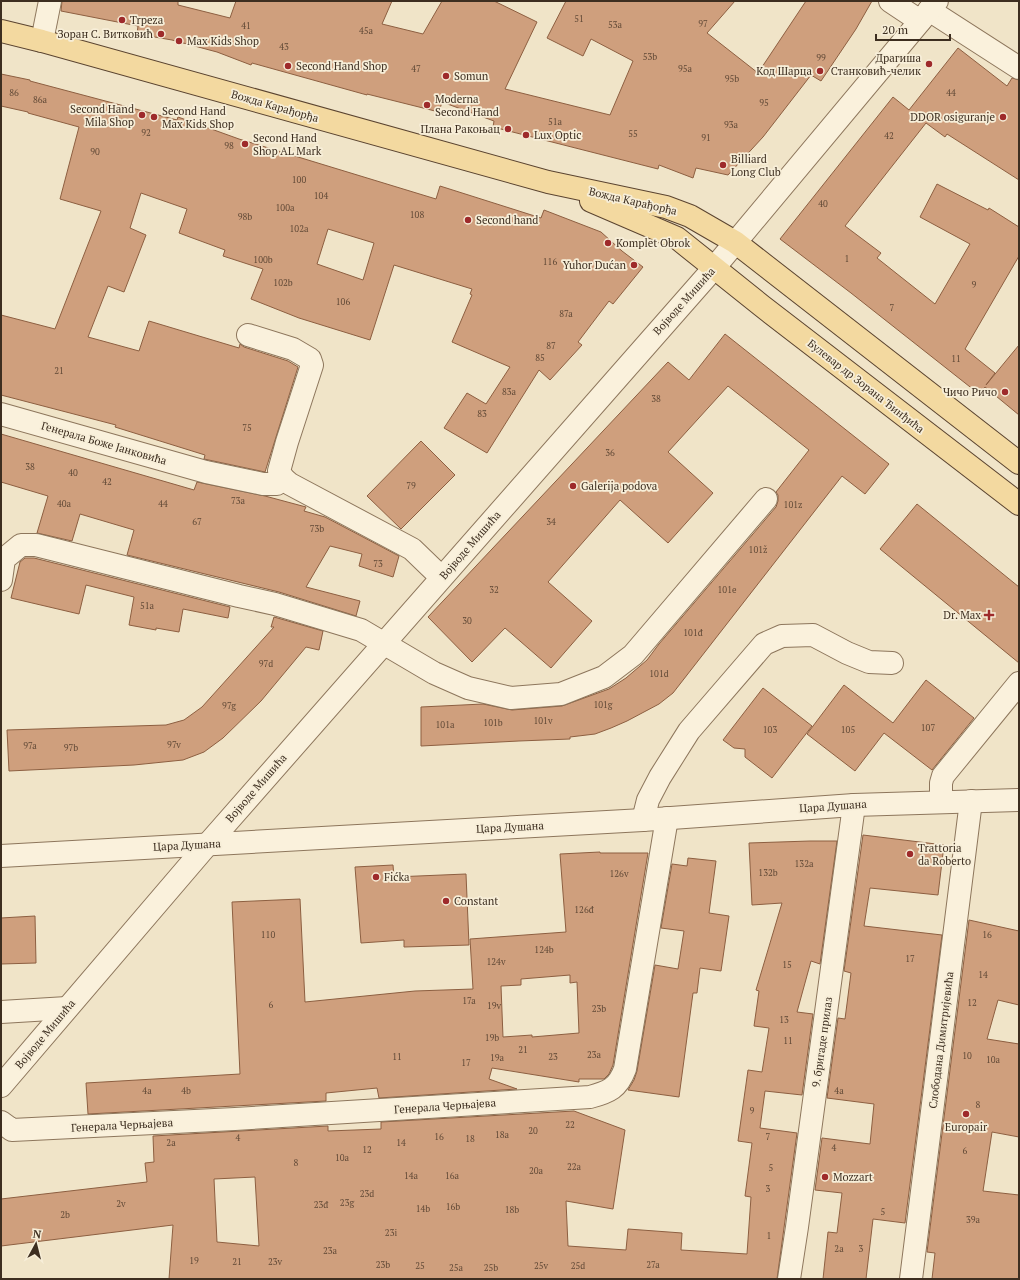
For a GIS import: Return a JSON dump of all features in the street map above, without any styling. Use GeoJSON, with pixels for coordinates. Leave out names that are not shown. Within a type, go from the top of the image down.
{"type":"FeatureCollection","features":[{"type":"Feature","properties":{"kind":"main road","name":"Вожда Карађорђа"},"geometry":{"type":"LineString","coordinates":[[1,31],[42,41],[548,182],[666,207],[690,216],[735,242]]}},
{"type":"Feature","properties":{"kind":"main road","name":"Вожда Карађорђа"},"geometry":{"type":"LineString","coordinates":[[548,182],[677,238],[714,268]]}},
{"type":"Feature","properties":{"kind":"main road"},"geometry":{"type":"LineString","coordinates":[[735,242],[1019,463]]}},
{"type":"Feature","properties":{"kind":"main road","name":"Булевар др Зорана Ђинђића"},"geometry":{"type":"LineString","coordinates":[[714,268],[1019,504]]}},
{"type":"Feature","properties":{"kind":"street"},"geometry":{"type":"LineString","coordinates":[[42,41],[50,1]]}},
{"type":"Feature","properties":{"kind":"street"},"geometry":{"type":"LineString","coordinates":[[890,1],[928,11],[1019,68]]}},
{"type":"Feature","properties":{"kind":"street","name":"Војводе Мишића"},"geometry":{"type":"LineString","coordinates":[[1,1086],[207,845],[714,268],[928,11]]}},
{"type":"Feature","properties":{"kind":"street"},"geometry":{"type":"LineString","coordinates":[[248,336],[293,349],[310,359],[312,365],[279,471],[283,478],[290,484],[412,549],[441,577]]}},
{"type":"Feature","properties":{"kind":"street","name":"Генерала Боже Јанковића"},"geometry":{"type":"LineString","coordinates":[[1,414],[206,472],[263,484],[277,484],[283,478]]}},
{"type":"Feature","properties":{"kind":"street"},"geometry":{"type":"LineString","coordinates":[[1,580],[4,559],[21,545],[36,545],[274,604],[361,630],[434,673],[468,688],[511,698],[561,694],[604,677],[633,655],[766,499]]}},
{"type":"Feature","properties":{"kind":"street"},"geometry":{"type":"LineString","coordinates":[[643,820],[648,800],[660,777],[689,731],[764,644],[782,636],[813,635],[847,653],[869,662],[892,663]]}},
{"type":"Feature","properties":{"kind":"street"},"geometry":{"type":"LineString","coordinates":[[941,801],[941,783],[943,776],[1019,683]]}},
{"type":"Feature","properties":{"kind":"street","name":"Цара Душана"},"geometry":{"type":"LineString","coordinates":[[1,856],[643,820],[854,805],[941,801],[1019,800]]}},
{"type":"Feature","properties":{"kind":"street","name":"Слободана Димитријевића"},"geometry":{"type":"LineString","coordinates":[[911,1279],[970,801]]}},
{"type":"Feature","properties":{"kind":"street","name":"9. бригаде прилаз"},"geometry":{"type":"LineString","coordinates":[[789,1279],[854,805]]}},
{"type":"Feature","properties":{"kind":"street","name":"Генерала Черњајева"},"geometry":{"type":"LineString","coordinates":[[1,1122],[12,1130],[234,1119],[590,1097],[602,1094],[613,1088],[621,1079],[625,1069],[667,818]]}},
{"type":"Feature","properties":{"kind":"street"},"geometry":{"type":"LineString","coordinates":[[1,1012],[67,1008]]}},
{"type":"Feature","properties":{"kind":"building"},"geometry":{"type":"Polygon","coordinates":[[[62,1],[178,1],[178,5],[230,18],[236,1],[392,1],[382,24],[423,34],[442,1],[494,1],[537,22],[505,89],[610,115],[633,61],[591,39],[583,56],[547,38],[566,1],[735,1],[707,33],[758,73],[806,1],[872,1],[856,29],[821,81],[811,75],[763,137],[728,175],[696,168],[693,178],[659,165],[658,169],[493,127],[494,121],[442,102],[439,112],[367,95],[252,63],[251,65],[217,52],[172,40],[137,34],[138,26],[61,11],[62,1]]]}},
{"type":"Feature","properties":{"kind":"building"},"geometry":{"type":"Polygon","coordinates":[[[958,48],[1007,86],[1012,78],[1019,80],[1019,180],[947,134],[945,137],[926,123],[845,226],[881,253],[877,258],[935,304],[970,244],[920,217],[937,184],[988,210],[989,208],[1019,227],[1019,256],[965,349],[995,373],[986,385],[1019,345],[1019,415],[985,387],[979,394],[780,239],[893,97],[909,110],[958,48]]]}},
{"type":"Feature","properties":{"kind":"building"},"geometry":{"type":"Polygon","coordinates":[[[1,74],[30,80],[177,120],[178,117],[239,139],[436,199],[440,186],[541,218],[544,210],[601,232],[643,267],[613,304],[609,301],[578,342],[582,345],[550,380],[539,370],[487,453],[444,428],[467,393],[486,404],[510,367],[452,342],[472,295],[470,294],[472,289],[394,265],[370,340],[299,318],[251,299],[263,269],[223,256],[225,250],[179,233],[187,209],[141,193],[130,228],[146,235],[124,292],[108,286],[88,337],[139,351],[149,321],[239,348],[240,344],[244,347],[288,361],[298,367],[265,472],[204,459],[205,455],[115,427],[116,425],[1,395],[1,315],[55,329],[101,211],[60,199],[79,127],[28,112],[1,106],[1,74]],[[328,229],[317,264],[363,280],[374,243],[328,229]]]}},
{"type":"Feature","properties":{"kind":"building"},"geometry":{"type":"Polygon","coordinates":[[[725,334],[889,464],[865,494],[842,476],[673,693],[659,704],[611,728],[595,734],[570,737],[570,739],[421,746],[421,707],[483,704],[512,710],[562,706],[609,689],[626,678],[647,660],[776,507],[778,495],[776,492],[809,450],[728,386],[668,452],[713,493],[668,543],[620,500],[548,582],[592,621],[551,668],[505,628],[472,662],[428,617],[668,362],[689,380],[725,334]]]}},
{"type":"Feature","properties":{"kind":"building"},"geometry":{"type":"Polygon","coordinates":[[[1,434],[194,490],[197,482],[265,496],[306,507],[304,511],[325,517],[399,556],[393,577],[359,566],[362,554],[330,546],[306,587],[360,601],[356,616],[279,592],[127,555],[134,530],[80,514],[72,541],[37,533],[48,496],[1,482],[1,434]]]}},
{"type":"Feature","properties":{"kind":"building"},"geometry":{"type":"Polygon","coordinates":[[[421,441],[455,475],[401,529],[367,496],[421,441]]]}},
{"type":"Feature","properties":{"kind":"building"},"geometry":{"type":"Polygon","coordinates":[[[917,504],[1019,587],[1019,663],[880,549],[917,504]]]}},
{"type":"Feature","properties":{"kind":"building"},"geometry":{"type":"Polygon","coordinates":[[[25,558],[34,558],[230,607],[228,618],[183,609],[179,632],[156,628],[156,630],[129,625],[134,597],[86,585],[79,614],[11,598],[20,562],[25,558]]]}},
{"type":"Feature","properties":{"kind":"building"},"geometry":{"type":"Polygon","coordinates":[[[274,617],[323,631],[319,650],[306,647],[261,701],[223,738],[204,752],[183,760],[134,765],[9,771],[7,730],[166,725],[184,720],[202,707],[274,627],[271,627],[274,617]]]}},
{"type":"Feature","properties":{"kind":"building"},"geometry":{"type":"Polygon","coordinates":[[[926,680],[974,718],[932,770],[884,733],[855,771],[807,734],[844,685],[893,723],[926,680]]]}},
{"type":"Feature","properties":{"kind":"building"},"geometry":{"type":"Polygon","coordinates":[[[763,688],[812,726],[772,778],[745,757],[745,749],[734,748],[723,740],[763,688]]]}},
{"type":"Feature","properties":{"kind":"building"},"geometry":{"type":"Polygon","coordinates":[[[863,835],[944,845],[938,895],[870,888],[864,926],[942,935],[905,1223],[873,1219],[866,1279],[823,1279],[828,1232],[837,1233],[842,1193],[815,1190],[822,1138],[870,1144],[874,1104],[827,1098],[838,1018],[845,1019],[851,973],[844,971],[863,835]]]}},
{"type":"Feature","properties":{"kind":"building"},"geometry":{"type":"Polygon","coordinates":[[[837,841],[820,964],[811,961],[797,1012],[813,1014],[802,1095],[765,1091],[760,1128],[797,1133],[777,1279],[169,1279],[173,1225],[1,1246],[1,1199],[147,1182],[145,1163],[154,1162],[153,1136],[328,1126],[328,1131],[381,1129],[381,1122],[574,1111],[625,1130],[613,1209],[566,1201],[568,1246],[626,1250],[628,1229],[682,1233],[681,1250],[747,1254],[751,1197],[745,1196],[752,1143],[738,1141],[748,1070],[762,1072],[769,1028],[754,1026],[759,991],[756,990],[782,903],[752,905],[749,843],[837,841]],[[255,1177],[214,1179],[217,1242],[259,1246],[255,1177]]]}},
{"type":"Feature","properties":{"kind":"building"},"geometry":{"type":"Polygon","coordinates":[[[600,852],[648,853],[613,1065],[609,1074],[604,1079],[579,1079],[579,1082],[492,1068],[489,1079],[517,1089],[379,1098],[377,1088],[326,1093],[326,1101],[88,1114],[86,1083],[240,1074],[232,902],[300,899],[305,1002],[415,991],[473,989],[470,939],[566,932],[560,854],[600,852]],[[570,975],[521,979],[521,985],[501,986],[503,1037],[532,1035],[532,1037],[579,1033],[577,982],[570,983],[570,975]]]}},
{"type":"Feature","properties":{"kind":"building"},"geometry":{"type":"Polygon","coordinates":[[[688,858],[716,861],[709,913],[729,916],[721,971],[700,968],[697,993],[693,993],[679,1097],[628,1090],[637,1071],[655,965],[678,969],[684,931],[661,928],[672,864],[687,866],[688,858]]]}},
{"type":"Feature","properties":{"kind":"building"},"geometry":{"type":"Polygon","coordinates":[[[393,865],[394,877],[466,874],[469,945],[404,947],[404,940],[361,943],[355,867],[393,865]]]}},
{"type":"Feature","properties":{"kind":"building"},"geometry":{"type":"Polygon","coordinates":[[[35,916],[36,963],[1,964],[1,918],[35,916]]]}},
{"type":"Feature","properties":{"kind":"building"},"geometry":{"type":"Polygon","coordinates":[[[969,920],[1019,931],[1019,1005],[998,1000],[987,1039],[1019,1044],[1019,1137],[992,1132],[983,1191],[1019,1195],[1019,1279],[932,1279],[935,1253],[927,1252],[969,920]]]}},
{"type":"Feature","properties":{"kind":"place","name":"Trpeza"},"geometry":{"type":"Point","coordinates":[122,20]}},
{"type":"Feature","properties":{"kind":"place","name":"Зоран С. Витковић"},"geometry":{"type":"Point","coordinates":[161,34]}},
{"type":"Feature","properties":{"kind":"place","name":"Max Kids Shop"},"geometry":{"type":"Point","coordinates":[179,41]}},
{"type":"Feature","properties":{"kind":"place","name":"Драгиша Станковић-челик"},"geometry":{"type":"Point","coordinates":[929,64]}},
{"type":"Feature","properties":{"kind":"place","name":"Second Hand Shop"},"geometry":{"type":"Point","coordinates":[288,66]}},
{"type":"Feature","properties":{"kind":"place","name":"Код Шарца"},"geometry":{"type":"Point","coordinates":[820,71]}},
{"type":"Feature","properties":{"kind":"place","name":"Somun"},"geometry":{"type":"Point","coordinates":[446,76]}},
{"type":"Feature","properties":{"kind":"place","name":"Moderna Second Hand"},"geometry":{"type":"Point","coordinates":[427,105]}},
{"type":"Feature","properties":{"kind":"place","name":"Second Hand Mila Shop"},"geometry":{"type":"Point","coordinates":[142,115]}},
{"type":"Feature","properties":{"kind":"place","name":"Second Hand Max Kids Shop"},"geometry":{"type":"Point","coordinates":[154,117]}},
{"type":"Feature","properties":{"kind":"place","name":"DDOR osiguranje"},"geometry":{"type":"Point","coordinates":[1003,117]}},
{"type":"Feature","properties":{"kind":"place","name":"Плана Ракоњац"},"geometry":{"type":"Point","coordinates":[508,129]}},
{"type":"Feature","properties":{"kind":"place","name":"Lux Optic"},"geometry":{"type":"Point","coordinates":[526,135]}},
{"type":"Feature","properties":{"kind":"place","name":"Second Hand Shop AL Mark"},"geometry":{"type":"Point","coordinates":[245,144]}},
{"type":"Feature","properties":{"kind":"place","name":"Billiard Long Club"},"geometry":{"type":"Point","coordinates":[723,165]}},
{"type":"Feature","properties":{"kind":"place","name":"Second hand"},"geometry":{"type":"Point","coordinates":[468,220]}},
{"type":"Feature","properties":{"kind":"place","name":"Komplet Obrok"},"geometry":{"type":"Point","coordinates":[608,243]}},
{"type":"Feature","properties":{"kind":"place","name":"Yuhor Dućan"},"geometry":{"type":"Point","coordinates":[634,265]}},
{"type":"Feature","properties":{"kind":"place","name":"Чичо Ричо"},"geometry":{"type":"Point","coordinates":[1005,392]}},
{"type":"Feature","properties":{"kind":"place","name":"Galerija podova"},"geometry":{"type":"Point","coordinates":[573,486]}},
{"type":"Feature","properties":{"kind":"place","name":"Dr. Max"},"geometry":{"type":"Point","coordinates":[989,615]}},
{"type":"Feature","properties":{"kind":"place","name":"Trattoria da Roberto"},"geometry":{"type":"Point","coordinates":[910,854]}},
{"type":"Feature","properties":{"kind":"place","name":"Fićka"},"geometry":{"type":"Point","coordinates":[376,877]}},
{"type":"Feature","properties":{"kind":"place","name":"Constant"},"geometry":{"type":"Point","coordinates":[446,901]}},
{"type":"Feature","properties":{"kind":"place","name":"Europair"},"geometry":{"type":"Point","coordinates":[966,1114]}},
{"type":"Feature","properties":{"kind":"place","name":"Mozzart"},"geometry":{"type":"Point","coordinates":[825,1177]}}]}
